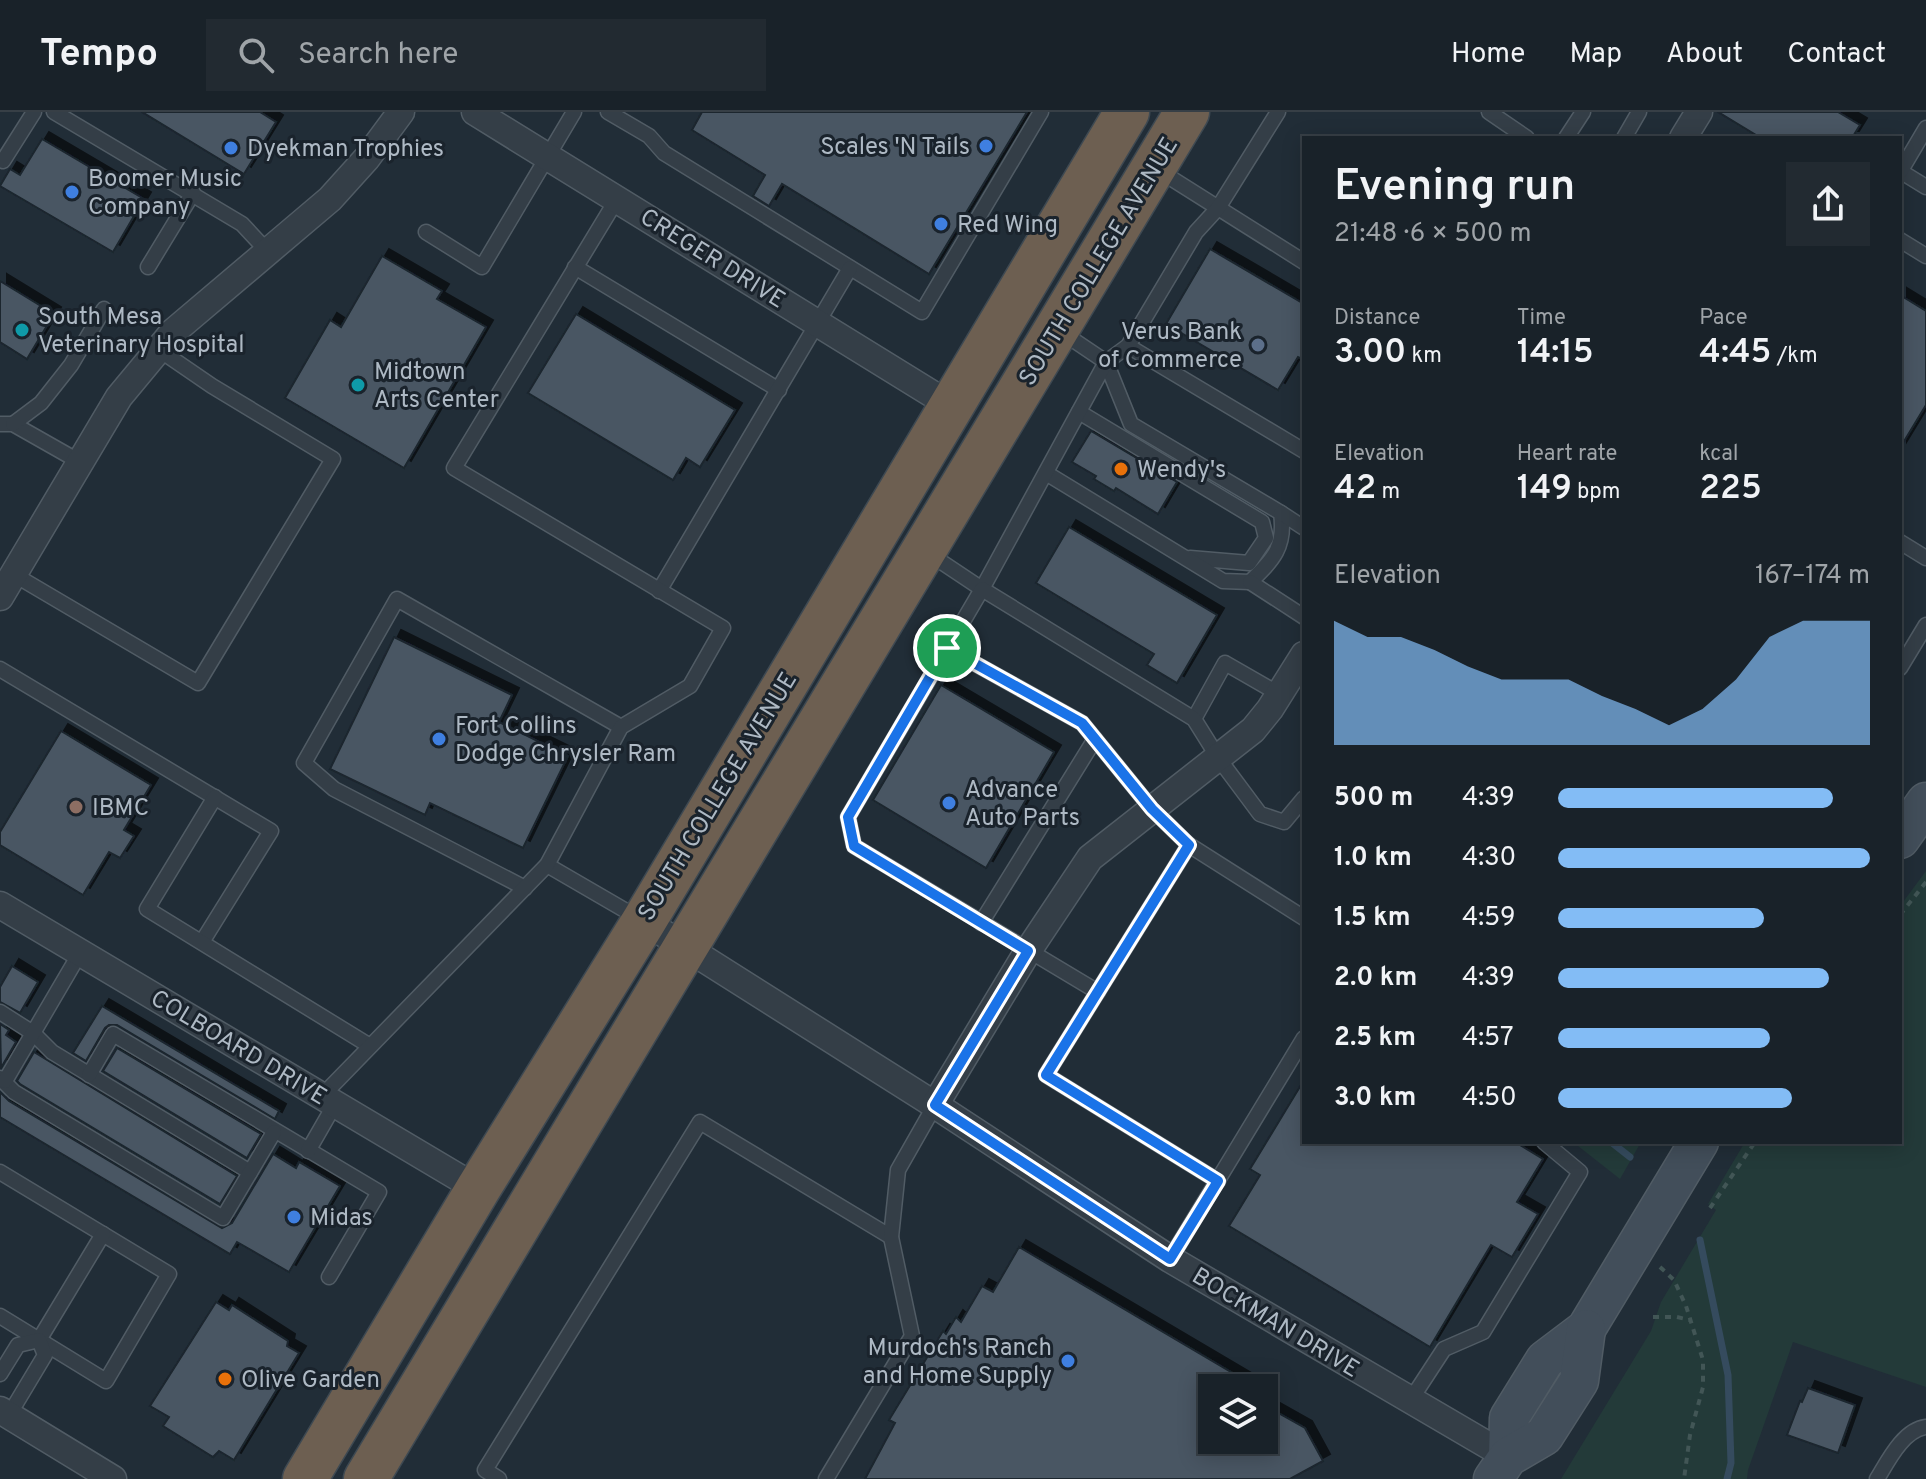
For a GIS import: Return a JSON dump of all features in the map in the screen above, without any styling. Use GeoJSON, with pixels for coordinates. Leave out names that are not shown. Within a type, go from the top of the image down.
{"type":"FeatureCollection","features":[{"type":"Feature","properties":{"kind":"highway","name":"SOUTH COLLEGE AVENUE"},"geometry":{"type":"LineString","coordinates":[[366,1479],[1187,112]]}},
{"type":"Feature","properties":{"kind":"highway","name":"SOUTH COLLEGE AVENUE"},"geometry":{"type":"LineString","coordinates":[[305,1479],[478,1189],[644,921],[1117,129]]}},
{"type":"Feature","properties":{"kind":"highway"},"geometry":{"type":"LineString","coordinates":[[1057,329],[1048,308],[1048,299],[1092,201],[1117,129]]}},
{"type":"Feature","properties":{"kind":"highway"},"geometry":{"type":"LineString","coordinates":[[880,625],[876,597],[883,568],[957,446],[959,426],[951,404]]}},
{"type":"Feature","properties":{"kind":"street"},"geometry":{"type":"LineString","coordinates":[[6,586],[119,397],[158,349],[173,332],[330,199],[367,158],[401,112]]}},
{"type":"Feature","properties":{"kind":"street","name":"CREGER DRIVE"},"geometry":{"type":"LineString","coordinates":[[475,112],[951,404]]}},
{"type":"Feature","properties":{"kind":"street"},"geometry":{"type":"LineString","coordinates":[[1684,136],[1699,112]]}},
{"type":"Feature","properties":{"kind":"street"},"geometry":{"type":"LineString","coordinates":[[935,1105],[1028,951],[1090,858],[1253,730],[1302,658]]}},
{"type":"Feature","properties":{"kind":"street"},"geometry":{"type":"LineString","coordinates":[[1902,836],[1926,802]]}},
{"type":"Feature","properties":{"kind":"street","name":"COLBOARD DRIVE"},"geometry":{"type":"LineString","coordinates":[[0,905],[478,1189]]}},
{"type":"Feature","properties":{"kind":"street","name":"BOCKMAN DRIVE"},"geometry":{"type":"LineString","coordinates":[[644,921],[935,1105],[1170,1259],[1410,1401],[1500,1468]]}},
{"type":"Feature","properties":{"kind":"street"},"geometry":{"type":"LineString","coordinates":[[1500,1468],[1544,1436],[1579,1381],[1586,1329],[1698,1144]]}},
{"type":"Feature","properties":{"kind":"street"},"geometry":{"type":"LineString","coordinates":[[4,1413],[113,1479]]}},
{"type":"Feature","properties":{"kind":"lane"},"geometry":{"type":"LineString","coordinates":[[3,161],[34,112]]}},
{"type":"Feature","properties":{"kind":"lane"},"geometry":{"type":"LineString","coordinates":[[54,112],[242,224],[268,252]]}},
{"type":"Feature","properties":{"kind":"lane"},"geometry":{"type":"LineString","coordinates":[[426,232],[482,267],[574,112]]}},
{"type":"Feature","properties":{"kind":"lane"},"geometry":{"type":"LineString","coordinates":[[608,112],[649,136],[664,153],[922,312],[1041,112]]}},
{"type":"Feature","properties":{"kind":"lane"},"geometry":{"type":"LineString","coordinates":[[1098,992],[854,846],[848,817],[982,589],[1106,362],[1128,346],[1196,232],[1218,208],[1278,112]]}},
{"type":"Feature","properties":{"kind":"lane"},"geometry":{"type":"LineString","coordinates":[[1489,112],[1524,136]]}},
{"type":"Feature","properties":{"kind":"lane"},"geometry":{"type":"LineString","coordinates":[[1567,136],[1583,112]]}},
{"type":"Feature","properties":{"kind":"lane"},"geometry":{"type":"LineString","coordinates":[[1625,136],[1639,112]]}},
{"type":"Feature","properties":{"kind":"lane"},"geometry":{"type":"LineString","coordinates":[[1902,169],[1926,128]]}},
{"type":"Feature","properties":{"kind":"lane"},"geometry":{"type":"LineString","coordinates":[[1154,167],[1302,261]]}},
{"type":"Feature","properties":{"kind":"lane"},"geometry":{"type":"LineString","coordinates":[[1902,173],[1926,187]]}},
{"type":"Feature","properties":{"kind":"lane"},"geometry":{"type":"LineString","coordinates":[[148,267],[193,193]]}},
{"type":"Feature","properties":{"kind":"lane"},"geometry":{"type":"LineString","coordinates":[[308,1151],[328,1100],[370,1046],[547,865],[621,727],[690,686],[723,628],[454,468],[617,199]]}},
{"type":"Feature","properties":{"kind":"lane"},"geometry":{"type":"LineString","coordinates":[[1902,241],[1926,256]]}},
{"type":"Feature","properties":{"kind":"lane"},"geometry":{"type":"LineString","coordinates":[[575,267],[779,390]]}},
{"type":"Feature","properties":{"kind":"lane"},"geometry":{"type":"LineString","coordinates":[[659,591],[850,268]]}},
{"type":"Feature","properties":{"kind":"lane"},"geometry":{"type":"LineString","coordinates":[[6,424],[41,403],[71,365],[104,309]]}},
{"type":"Feature","properties":{"kind":"lane"},"geometry":{"type":"LineString","coordinates":[[1057,329],[1106,362],[1131,424],[1302,527]]}},
{"type":"Feature","properties":{"kind":"lane"},"geometry":{"type":"LineString","coordinates":[[1128,346],[1302,450]]}},
{"type":"Feature","properties":{"kind":"lane"},"geometry":{"type":"LineString","coordinates":[[6,586],[198,683],[333,459],[212,386],[158,349]]}},
{"type":"Feature","properties":{"kind":"lane"},"geometry":{"type":"LineString","coordinates":[[1079,412],[1262,522],[1266,538],[1249,563],[1185,558]]}},
{"type":"Feature","properties":{"kind":"lane"},"geometry":{"type":"LineString","coordinates":[[6,424],[80,462]]}},
{"type":"Feature","properties":{"kind":"lane"},"geometry":{"type":"LineString","coordinates":[[1046,473],[1223,581],[1250,582],[1302,616]]}},
{"type":"Feature","properties":{"kind":"lane"},"geometry":{"type":"LineString","coordinates":[[1250,582],[1274,559],[1283,529],[1281,513]]}},
{"type":"Feature","properties":{"kind":"lane"},"geometry":{"type":"LineString","coordinates":[[1902,543],[1926,558]]}},
{"type":"Feature","properties":{"kind":"lane"},"geometry":{"type":"LineString","coordinates":[[925,551],[1194,719],[1260,814],[1284,822],[1302,800]]}},
{"type":"Feature","properties":{"kind":"lane"},"geometry":{"type":"LineString","coordinates":[[525,888],[334,789],[304,763],[397,599],[621,727]]}},
{"type":"Feature","properties":{"kind":"lane"},"geometry":{"type":"LineString","coordinates":[[1902,665],[1926,625]]}},
{"type":"Feature","properties":{"kind":"lane"},"geometry":{"type":"LineString","coordinates":[[947,648],[1082,723],[1152,809],[1189,845],[1302,917]]}},
{"type":"Feature","properties":{"kind":"lane"},"geometry":{"type":"LineString","coordinates":[[1194,719],[1225,663],[1279,694]]}},
{"type":"Feature","properties":{"kind":"lane"},"geometry":{"type":"LineString","coordinates":[[0,669],[271,831],[202,942]]}},
{"type":"Feature","properties":{"kind":"lane"},"geometry":{"type":"LineString","coordinates":[[981,923],[1095,739]]}},
{"type":"Feature","properties":{"kind":"lane"},"geometry":{"type":"LineString","coordinates":[[215,797],[147,909],[370,1046]]}},
{"type":"Feature","properties":{"kind":"lane"},"geometry":{"type":"LineString","coordinates":[[1189,845],[1046,1075],[1218,1181]]}},
{"type":"Feature","properties":{"kind":"lane"},"geometry":{"type":"LineString","coordinates":[[547,865],[644,921]]}},
{"type":"Feature","properties":{"kind":"lane"},"geometry":{"type":"LineString","coordinates":[[80,953],[2,1079],[14,1092],[223,1218],[274,1132]]}},
{"type":"Feature","properties":{"kind":"lane"},"geometry":{"type":"LineString","coordinates":[[0,1012],[33,1033],[52,1052],[250,1172]]}},
{"type":"Feature","properties":{"kind":"lane"},"geometry":{"type":"LineString","coordinates":[[89,1075],[113,1034],[379,1192],[329,1277]]}},
{"type":"Feature","properties":{"kind":"lane"},"geometry":{"type":"LineString","coordinates":[[1170,1259],[1302,1041]]}},
{"type":"Feature","properties":{"kind":"lane"},"geometry":{"type":"LineString","coordinates":[[826,1479],[912,1336],[891,1237],[898,1170],[935,1105]]}},
{"type":"Feature","properties":{"kind":"lane"},"geometry":{"type":"LineString","coordinates":[[499,1479],[485,1470],[700,1122],[891,1237]]}},
{"type":"Feature","properties":{"kind":"lane"},"geometry":{"type":"LineString","coordinates":[[1410,1401],[1444,1349],[1483,1332],[1580,1172],[1546,1144]]}},
{"type":"Feature","properties":{"kind":"lane"},"geometry":{"type":"LineString","coordinates":[[0,1172],[169,1274],[106,1381],[0,1316]]}},
{"type":"Feature","properties":{"kind":"lane"},"geometry":{"type":"LineString","coordinates":[[0,1374],[18,1345],[39,1340],[103,1234]]}},
{"type":"Feature","properties":{"kind":"lane"},"geometry":{"type":"LineString","coordinates":[[4,1413],[45,1355],[39,1340]]}},
{"type":"Feature","properties":{"kind":"lane"},"geometry":{"type":"LineString","coordinates":[[1877,1479],[1907,1437],[1926,1427]]}},
{"type":"Feature","properties":{"kind":"path"},"geometry":{"type":"LineString","coordinates":[[1902,912],[1926,882]]}},
{"type":"Feature","properties":{"kind":"path"},"geometry":{"type":"LineString","coordinates":[[1710,1208],[1754,1144]]}},
{"type":"Feature","properties":{"kind":"path"},"geometry":{"type":"LineString","coordinates":[[1636,1247],[1674,1280],[1703,1360],[1703,1387],[1690,1435],[1684,1479]]}},
{"type":"Feature","properties":{"kind":"path"},"geometry":{"type":"LineString","coordinates":[[1653,1317],[1690,1320]]}},
{"type":"Feature","properties":{"kind":"green space"},"geometry":{"type":"Polygon","coordinates":[[[1926,871],[1926,1387],[1793,1342],[1747,1479],[1561,1479],[1651,1331],[1661,1302],[1716,1210],[1708,1204],[1744,1144],[1902,1144],[1902,903],[1926,871]]]}},
{"type":"Feature","properties":{"kind":"green space"},"geometry":{"type":"Polygon","coordinates":[[[1576,1144],[1640,1144],[1620,1179],[1576,1144]]]}},
{"type":"Feature","properties":{"kind":"building","name":"Dyekman Trophies"},"geometry":{"type":"Polygon","coordinates":[[[142,112],[260,112],[276,122],[244,174],[142,112]]]}},
{"type":"Feature","properties":{"kind":"building"},"geometry":{"type":"Polygon","coordinates":[[[702,112],[1027,112],[929,274],[782,184],[769,206],[753,196],[765,175],[692,130],[702,112]]]}},
{"type":"Feature","properties":{"kind":"building"},"geometry":{"type":"Polygon","coordinates":[[[1718,112],[1838,112],[1860,125],[1853,136],[1758,136],[1718,112]]]}},
{"type":"Feature","properties":{"kind":"building","name":"Boomer Music Company"},"geometry":{"type":"Polygon","coordinates":[[[42,139],[144,199],[113,252],[0,186],[10,169],[20,175],[42,139]]]}},
{"type":"Feature","properties":{"kind":"building"},"geometry":{"type":"Polygon","coordinates":[[[1210,249],[1302,303],[1302,359],[1298,357],[1278,390],[1166,324],[1210,249]]]}},
{"type":"Feature","properties":{"kind":"building"},"geometry":{"type":"Polygon","coordinates":[[[382,256],[442,291],[437,299],[486,327],[404,468],[285,398],[330,320],[341,327],[382,256]]]}},
{"type":"Feature","properties":{"kind":"building","name":"South Mesa Veterinary Hospital"},"geometry":{"type":"Polygon","coordinates":[[[0,281],[54,314],[27,359],[0,342],[0,281]]]}},
{"type":"Feature","properties":{"kind":"building"},"geometry":{"type":"Polygon","coordinates":[[[1902,296],[1926,311],[1926,405],[1902,445],[1902,296]]]}},
{"type":"Feature","properties":{"kind":"building"},"geometry":{"type":"Polygon","coordinates":[[[576,314],[735,410],[700,467],[686,458],[673,480],[528,393],[576,314]]]}},
{"type":"Feature","properties":{"kind":"building","name":"Wendy's"},"geometry":{"type":"Polygon","coordinates":[[[1091,431],[1177,482],[1158,514],[1116,488],[1114,491],[1094,479],[1096,476],[1072,462],[1091,431]]]}},
{"type":"Feature","properties":{"kind":"building"},"geometry":{"type":"Polygon","coordinates":[[[1069,527],[1217,615],[1177,683],[1147,665],[1154,654],[1036,583],[1069,527]]]}},
{"type":"Feature","properties":{"kind":"building","name":"Fort Collins Dodge Chrysler Ram"},"geometry":{"type":"Polygon","coordinates":[[[394,637],[512,695],[499,722],[568,756],[523,848],[430,803],[425,815],[330,769],[394,637]]]}},
{"type":"Feature","properties":{"kind":"building"},"geometry":{"type":"Polygon","coordinates":[[[941,685],[1054,752],[986,868],[873,800],[941,685]]]}},
{"type":"Feature","properties":{"kind":"building","name":"IBMC"},"geometry":{"type":"Polygon","coordinates":[[[61,731],[151,785],[124,830],[134,836],[120,858],[109,852],[83,895],[0,845],[0,832],[61,731]]]}},
{"type":"Feature","properties":{"kind":"building"},"geometry":{"type":"Polygon","coordinates":[[[12,966],[38,982],[20,1013],[0,1002],[0,987],[12,966]]]}},
{"type":"Feature","properties":{"kind":"building"},"geometry":{"type":"Polygon","coordinates":[[[102,1006],[279,1111],[275,1119],[117,1025],[105,1028],[86,1061],[73,1053],[102,1006]]]}},
{"type":"Feature","properties":{"kind":"building"},"geometry":{"type":"Polygon","coordinates":[[[0,1024],[9,1030],[6,1035],[16,1042],[1,1068],[0,1024]]]}},
{"type":"Feature","properties":{"kind":"building"},"geometry":{"type":"Polygon","coordinates":[[[117,1048],[261,1134],[247,1158],[103,1071],[117,1048]]]}},
{"type":"Feature","properties":{"kind":"building"},"geometry":{"type":"Polygon","coordinates":[[[34,1052],[237,1176],[220,1204],[20,1084],[17,1081],[34,1052]]]}},
{"type":"Feature","properties":{"kind":"building"},"geometry":{"type":"Polygon","coordinates":[[[1302,1083],[1302,1144],[1518,1144],[1543,1159],[1517,1202],[1538,1214],[1512,1257],[1491,1245],[1430,1347],[1229,1226],[1260,1175],[1250,1169],[1302,1083]]]}},
{"type":"Feature","properties":{"kind":"building"},"geometry":{"type":"Polygon","coordinates":[[[0,1092],[9,1101],[222,1228],[232,1223],[273,1154],[296,1168],[299,1162],[340,1186],[289,1272],[237,1242],[230,1254],[0,1117],[0,1092]]]}},
{"type":"Feature","properties":{"kind":"building","name":"Murdoch's Ranch and Home Supply"},"geometry":{"type":"Polygon","coordinates":[[[1019,1247],[1234,1374],[1198,1374],[1198,1454],[1278,1454],[1278,1413],[1305,1428],[1323,1461],[1290,1479],[865,1479],[895,1423],[889,1420],[943,1331],[946,1334],[956,1317],[961,1322],[982,1286],[993,1292],[1019,1247]]]}},
{"type":"Feature","properties":{"kind":"building","name":"Olive Garden"},"geometry":{"type":"Polygon","coordinates":[[[216,1302],[229,1310],[232,1305],[288,1341],[287,1346],[299,1353],[234,1460],[219,1451],[213,1457],[163,1426],[169,1417],[150,1406],[216,1302]]]}},
{"type":"Feature","properties":{"kind":"building"},"geometry":{"type":"Polygon","coordinates":[[[1808,1388],[1855,1405],[1838,1453],[1787,1435],[1808,1388]]]}},
{"type":"Feature","properties":{"kind":"waterway"},"geometry":{"type":"LineString","coordinates":[[1614,1144],[1630,1157]]}},
{"type":"Feature","properties":{"kind":"waterway"},"geometry":{"type":"LineString","coordinates":[[1700,1240],[1728,1375],[1731,1463],[1727,1479]]}},
{"type":"Feature","properties":{"kind":"place","name":"Scales 'N Tails"},"geometry":{"type":"Point","coordinates":[986,146]}},
{"type":"Feature","properties":{"kind":"place","name":"Dyekman Trophies"},"geometry":{"type":"Point","coordinates":[231,148]}},
{"type":"Feature","properties":{"kind":"place","name":"Boomer Music Company"},"geometry":{"type":"Point","coordinates":[72,192]}},
{"type":"Feature","properties":{"kind":"place","name":"Red Wing"},"geometry":{"type":"Point","coordinates":[941,224]}},
{"type":"Feature","properties":{"kind":"place","name":"South Mesa Veterinary Hospital"},"geometry":{"type":"Point","coordinates":[22,330]}},
{"type":"Feature","properties":{"kind":"place","name":"Verus Bank of Commerce"},"geometry":{"type":"Point","coordinates":[1258,345]}},
{"type":"Feature","properties":{"kind":"place","name":"Midtown Arts Center"},"geometry":{"type":"Point","coordinates":[358,385]}},
{"type":"Feature","properties":{"kind":"place","name":"Wendy's"},"geometry":{"type":"Point","coordinates":[1121,469]}},
{"type":"Feature","properties":{"kind":"place","name":"Fort Collins Dodge Chrysler Ram"},"geometry":{"type":"Point","coordinates":[439,739]}},
{"type":"Feature","properties":{"kind":"place","name":"Advance Auto Parts"},"geometry":{"type":"Point","coordinates":[949,803]}},
{"type":"Feature","properties":{"kind":"place","name":"IBMC"},"geometry":{"type":"Point","coordinates":[76,807]}},
{"type":"Feature","properties":{"kind":"place","name":"Midas"},"geometry":{"type":"Point","coordinates":[294,1217]}},
{"type":"Feature","properties":{"kind":"place","name":"Murdoch's Ranch and Home Supply"},"geometry":{"type":"Point","coordinates":[1068,1361]}},
{"type":"Feature","properties":{"kind":"place","name":"Olive Garden"},"geometry":{"type":"Point","coordinates":[225,1379]}},
{"type":"Feature","properties":{"kind":"route"},"geometry":{"type":"LineString","coordinates":[[947,648],[1082,723],[1152,809],[1189,845],[1046,1075],[1218,1181],[1170,1259],[935,1105],[1028,951],[854,846],[848,817],[947,648]]}}]}
